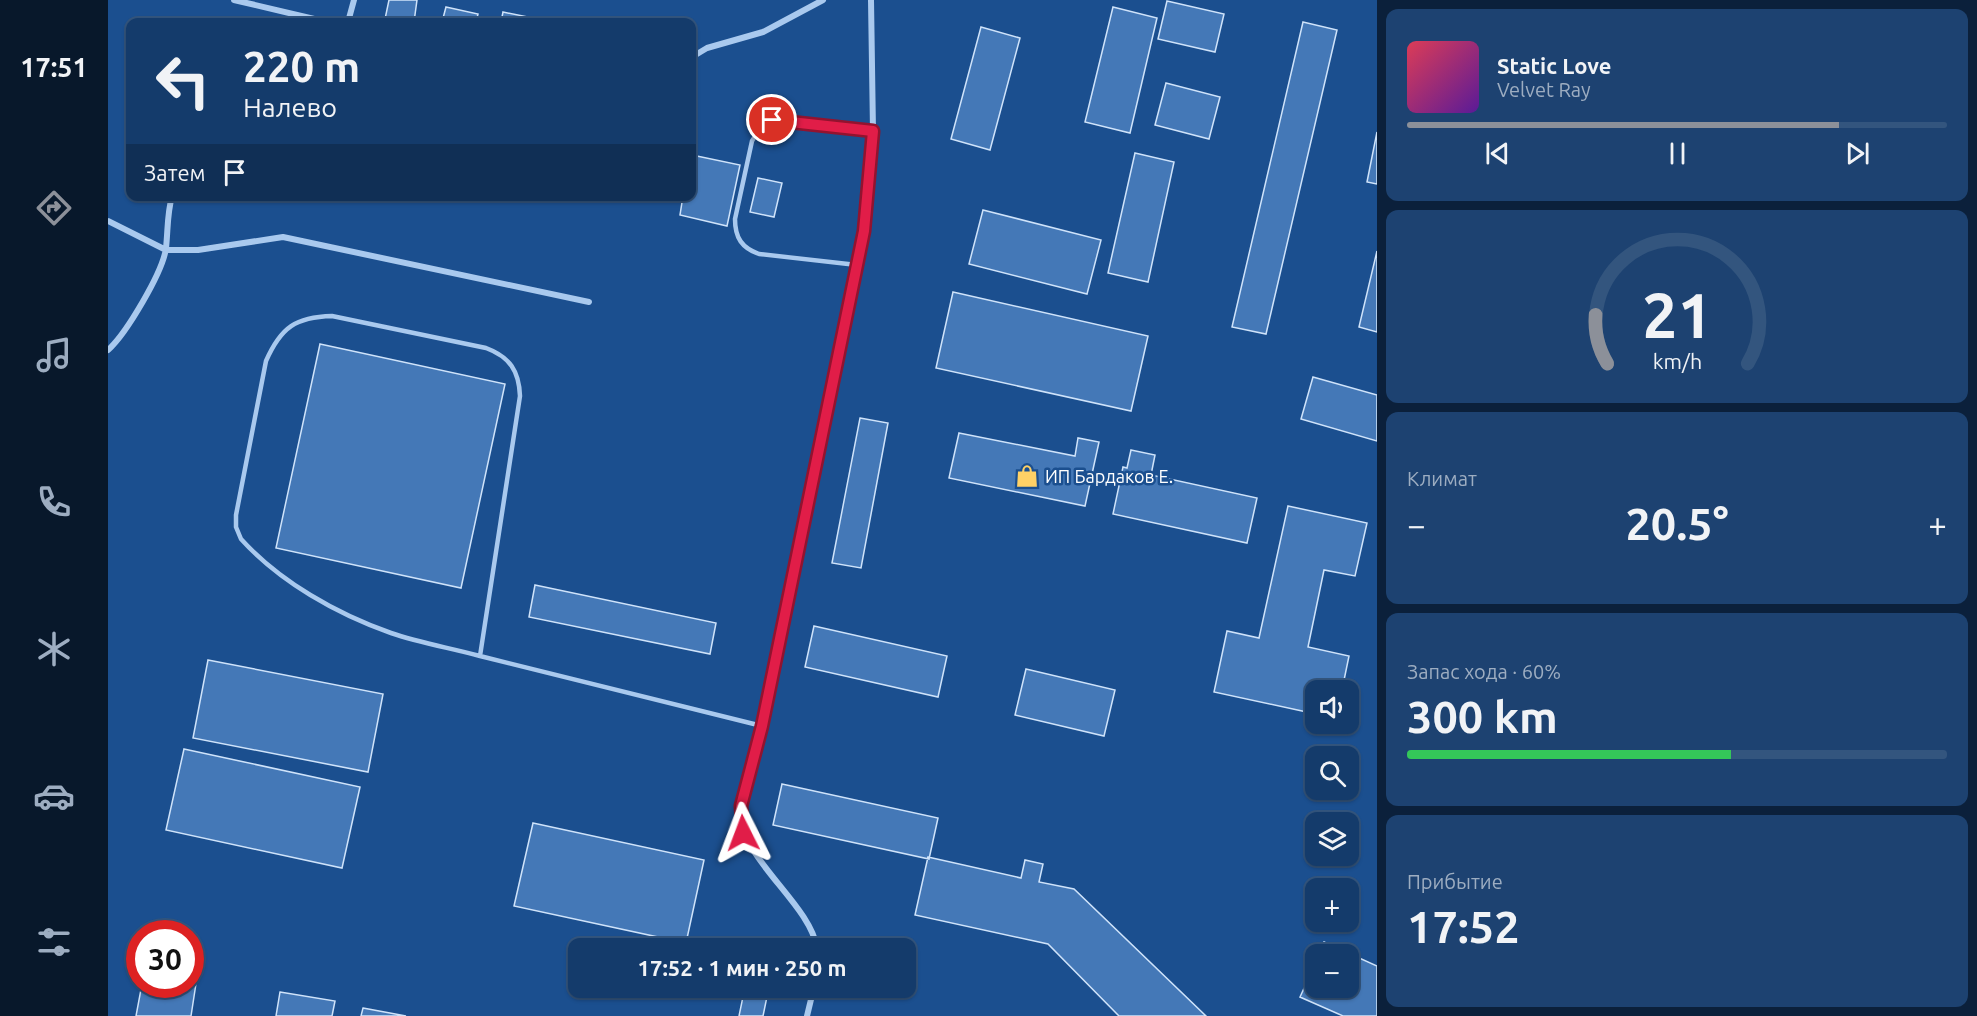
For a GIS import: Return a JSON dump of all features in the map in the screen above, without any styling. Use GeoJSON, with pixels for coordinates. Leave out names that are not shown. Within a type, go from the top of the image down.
{"type":"FeatureCollection","features":[{"type":"Feature","properties":{"kind":"street"},"geometry":{"type":"LineString","coordinates":[[234,0],[310,18]]}},
{"type":"Feature","properties":{"kind":"street"},"geometry":{"type":"LineString","coordinates":[[349,18],[354,0]]}},
{"type":"Feature","properties":{"kind":"street"},"geometry":{"type":"LineString","coordinates":[[696,55],[707,48],[763,32],[823,0]]}},
{"type":"Feature","properties":{"kind":"street"},"geometry":{"type":"LineString","coordinates":[[813,938],[809,927],[743,833],[741,806],[762,726],[864,231],[873,131],[871,0]]}},
{"type":"Feature","properties":{"kind":"street"},"geometry":{"type":"LineString","coordinates":[[108,350],[121,338],[166,250],[167,216],[171,201]]}},
{"type":"Feature","properties":{"kind":"street"},"geometry":{"type":"LineString","coordinates":[[108,221],[166,250],[198,250],[283,237],[589,302]]}},
{"type":"Feature","properties":{"kind":"street"},"geometry":{"type":"LineString","coordinates":[[807,1016],[811,998]]}},
{"type":"Feature","properties":{"kind":"lane"},"geometry":{"type":"LineString","coordinates":[[857,265],[759,254],[748,250],[740,242],[735,231],[735,219],[752,141],[763,124],[782,119],[873,131]]}},
{"type":"Feature","properties":{"kind":"lane"},"geometry":{"type":"LineString","coordinates":[[480,656],[520,396],[519,380],[513,365],[501,354],[486,348],[332,316],[310,317],[290,325],[275,340],[266,360],[236,515],[236,527],[241,539],[306,592],[347,615],[393,634],[480,656],[762,726]]}},
{"type":"Feature","properties":{"kind":"building"},"geometry":{"type":"Polygon","coordinates":[[[389,0],[417,0],[415,18],[385,18],[389,0]]]}},
{"type":"Feature","properties":{"kind":"building"},"geometry":{"type":"Polygon","coordinates":[[[1167,1],[1224,14],[1215,52],[1158,39],[1167,1]]]}},
{"type":"Feature","properties":{"kind":"building"},"geometry":{"type":"Polygon","coordinates":[[[446,7],[478,14],[477,18],[443,18],[446,7]]]}},
{"type":"Feature","properties":{"kind":"building"},"geometry":{"type":"Polygon","coordinates":[[[1113,7],[1157,18],[1130,133],[1085,122],[1113,7]]]}},
{"type":"Feature","properties":{"kind":"building"},"geometry":{"type":"Polygon","coordinates":[[[503,12],[533,18],[502,18],[503,12]]]}},
{"type":"Feature","properties":{"kind":"building"},"geometry":{"type":"Polygon","coordinates":[[[1303,22],[1337,30],[1266,334],[1232,327],[1303,22]]]}},
{"type":"Feature","properties":{"kind":"building"},"geometry":{"type":"Polygon","coordinates":[[[981,27],[1020,38],[990,150],[951,139],[981,27]]]}},
{"type":"Feature","properties":{"kind":"building"},"geometry":{"type":"Polygon","coordinates":[[[1166,83],[1220,97],[1209,139],[1155,125],[1166,83]]]}},
{"type":"Feature","properties":{"kind":"building"},"geometry":{"type":"Polygon","coordinates":[[[1377,132],[1377,184],[1367,182],[1377,132]]]}},
{"type":"Feature","properties":{"kind":"building"},"geometry":{"type":"Polygon","coordinates":[[[1135,153],[1174,162],[1148,282],[1108,273],[1135,153]]]}},
{"type":"Feature","properties":{"kind":"building"},"geometry":{"type":"Polygon","coordinates":[[[696,156],[740,165],[727,226],[680,215],[682,201],[696,201],[696,156]]]}},
{"type":"Feature","properties":{"kind":"building"},"geometry":{"type":"Polygon","coordinates":[[[758,178],[782,183],[774,217],[750,212],[758,178]]]}},
{"type":"Feature","properties":{"kind":"building"},"geometry":{"type":"Polygon","coordinates":[[[983,210],[1101,240],[1087,294],[969,264],[983,210]]]}},
{"type":"Feature","properties":{"kind":"building"},"geometry":{"type":"Polygon","coordinates":[[[1377,251],[1377,332],[1359,327],[1377,251]]]}},
{"type":"Feature","properties":{"kind":"building"},"geometry":{"type":"Polygon","coordinates":[[[953,292],[1148,336],[1131,411],[936,368],[953,292]]]}},
{"type":"Feature","properties":{"kind":"building"},"geometry":{"type":"Polygon","coordinates":[[[320,344],[505,384],[461,588],[276,548],[320,344]]]}},
{"type":"Feature","properties":{"kind":"building"},"geometry":{"type":"Polygon","coordinates":[[[1313,377],[1377,395],[1377,441],[1301,419],[1313,377]]]}},
{"type":"Feature","properties":{"kind":"building"},"geometry":{"type":"Polygon","coordinates":[[[860,418],[888,423],[861,568],[832,563],[860,418]]]}},
{"type":"Feature","properties":{"kind":"building"},"geometry":{"type":"Polygon","coordinates":[[[959,433],[1075,456],[1078,438],[1099,442],[1085,506],[949,478],[959,433]]]}},
{"type":"Feature","properties":{"kind":"building"},"geometry":{"type":"Polygon","coordinates":[[[1131,450],[1155,455],[1151,475],[1257,498],[1247,543],[1113,514],[1123,467],[1127,468],[1131,450]]]}},
{"type":"Feature","properties":{"kind":"building"},"geometry":{"type":"Polygon","coordinates":[[[1288,506],[1367,523],[1355,576],[1324,570],[1308,647],[1349,656],[1344,680],[1305,680],[1305,712],[1214,692],[1227,631],[1259,638],[1288,506]]]}},
{"type":"Feature","properties":{"kind":"building"},"geometry":{"type":"Polygon","coordinates":[[[535,585],[716,623],[710,654],[529,617],[535,585]]]}},
{"type":"Feature","properties":{"kind":"building"},"geometry":{"type":"Polygon","coordinates":[[[814,626],[947,656],[938,697],[805,667],[814,626]]]}},
{"type":"Feature","properties":{"kind":"building"},"geometry":{"type":"Polygon","coordinates":[[[208,660],[383,694],[368,772],[193,738],[208,660]]]}},
{"type":"Feature","properties":{"kind":"building"},"geometry":{"type":"Polygon","coordinates":[[[1026,669],[1115,690],[1104,736],[1015,715],[1026,669]]]}},
{"type":"Feature","properties":{"kind":"building"},"geometry":{"type":"Polygon","coordinates":[[[184,749],[360,787],[342,868],[166,830],[184,749]]]}},
{"type":"Feature","properties":{"kind":"building"},"geometry":{"type":"Polygon","coordinates":[[[782,784],[938,818],[929,859],[773,825],[782,784]]]}},
{"type":"Feature","properties":{"kind":"building"},"geometry":{"type":"Polygon","coordinates":[[[533,823],[704,860],[687,938],[663,938],[514,906],[533,823]]]}},
{"type":"Feature","properties":{"kind":"building"},"geometry":{"type":"Polygon","coordinates":[[[928,857],[1021,878],[1025,860],[1043,864],[1039,882],[1074,889],[1206,1016],[1119,1016],[1048,944],[915,915],[928,857]]]}},
{"type":"Feature","properties":{"kind":"building"},"geometry":{"type":"Polygon","coordinates":[[[1359,958],[1377,966],[1377,1016],[1343,1016],[1300,997],[1305,986],[1305,998],[1359,998],[1359,958]]]}},
{"type":"Feature","properties":{"kind":"building"},"geometry":{"type":"Polygon","coordinates":[[[280,992],[335,1001],[332,1016],[276,1016],[280,992]]]}},
{"type":"Feature","properties":{"kind":"building"},"geometry":{"type":"Polygon","coordinates":[[[139,998],[194,998],[191,1016],[136,1016],[139,998]]]}},
{"type":"Feature","properties":{"kind":"building"},"geometry":{"type":"Polygon","coordinates":[[[743,998],[767,998],[763,1016],[739,1016],[743,998]]]}},
{"type":"Feature","properties":{"kind":"building"},"geometry":{"type":"Polygon","coordinates":[[[363,1008],[406,1016],[361,1016],[363,1008]]]}},
{"type":"Feature","properties":{"kind":"place","name":"ИП Бардаков Е."},"geometry":{"type":"Point","coordinates":[1027,476]}},
{"type":"Feature","properties":{"kind":"route"},"geometry":{"type":"LineString","coordinates":[[743,833],[740,820],[741,806],[762,726],[864,231],[873,131],[782,119],[772,120]]}}]}
